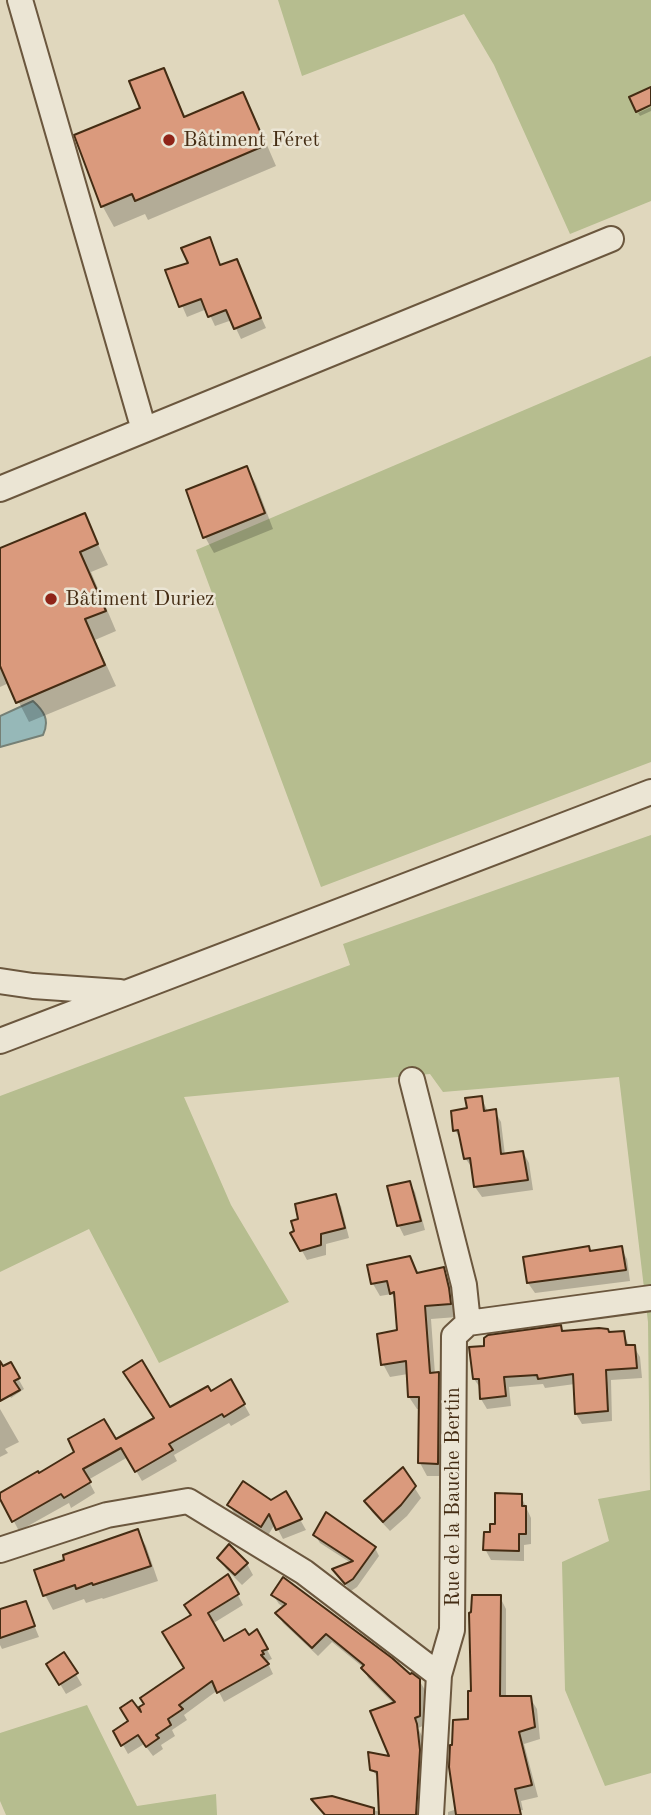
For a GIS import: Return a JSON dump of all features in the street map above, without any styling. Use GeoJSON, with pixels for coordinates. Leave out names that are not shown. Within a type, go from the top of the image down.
{"type":"FeatureCollection","features":[{"type":"Feature","properties":{"kind":"street"},"geometry":{"type":"LineString","coordinates":[[20,0],[144,430]]}},
{"type":"Feature","properties":{"kind":"street"},"geometry":{"type":"LineString","coordinates":[[0,489],[611,239]]}},
{"type":"Feature","properties":{"kind":"street"},"geometry":{"type":"LineString","coordinates":[[0,1041],[651,792]]}},
{"type":"Feature","properties":{"kind":"street"},"geometry":{"type":"LineString","coordinates":[[0,981],[33,986],[128,992]]}},
{"type":"Feature","properties":{"kind":"street"},"geometry":{"type":"LineString","coordinates":[[412,1080],[464,1285],[468,1323],[651,1298]]}},
{"type":"Feature","properties":{"kind":"street","name":"Rue de la Bauche Bertin"},"geometry":{"type":"LineString","coordinates":[[431,1815],[439,1675],[452,1630],[454,1336],[468,1323]]}},
{"type":"Feature","properties":{"kind":"street"},"geometry":{"type":"LineString","coordinates":[[0,1550],[107,1515],[188,1501],[304,1572],[439,1675]]}},
{"type":"Feature","properties":{"kind":"green space"},"geometry":{"type":"Polygon","coordinates":[[[278,0],[651,0],[651,201],[570,234],[494,65],[464,14],[302,76],[278,0]]]}},
{"type":"Feature","properties":{"kind":"green space"},"geometry":{"type":"Polygon","coordinates":[[[651,356],[651,762],[321,887],[196,550],[651,356]]]}},
{"type":"Feature","properties":{"kind":"green space"},"geometry":{"type":"Polygon","coordinates":[[[651,835],[651,1773],[605,1786],[565,1690],[562,1562],[609,1541],[598,1499],[650,1490],[648,1322],[619,1077],[443,1092],[430,1074],[184,1097],[231,1205],[289,1302],[159,1363],[89,1229],[0,1272],[0,1096],[350,965],[343,944],[651,835]]]}},
{"type":"Feature","properties":{"kind":"green space"},"geometry":{"type":"Polygon","coordinates":[[[87,1705],[137,1806],[216,1794],[217,1815],[6,1815],[0,1801],[0,1733],[87,1705]]]}},
{"type":"Feature","properties":{"kind":"water"},"geometry":{"type":"Polygon","coordinates":[[[33,701],[45,716],[43,735],[0,747],[0,716],[33,701]]]}},
{"type":"Feature","properties":{"kind":"building","name":"Bâtiment Féret"},"geometry":{"type":"Polygon","coordinates":[[[164,68],[184,117],[243,92],[266,145],[135,201],[132,194],[101,207],[74,135],[140,108],[129,81],[164,68]]]}},
{"type":"Feature","properties":{"kind":"building"},"geometry":{"type":"Polygon","coordinates":[[[651,87],[651,105],[636,112],[629,97],[651,87]]]}},
{"type":"Feature","properties":{"kind":"building"},"geometry":{"type":"Polygon","coordinates":[[[210,237],[220,265],[237,259],[261,318],[234,329],[226,310],[208,317],[201,299],[179,307],[165,270],[188,263],[181,248],[210,237]]]}},
{"type":"Feature","properties":{"kind":"building"},"geometry":{"type":"Polygon","coordinates":[[[247,466],[265,513],[203,538],[186,490],[247,466]]]}},
{"type":"Feature","properties":{"kind":"building","name":"Bâtiment Duriez"},"geometry":{"type":"Polygon","coordinates":[[[85,513],[98,544],[80,552],[106,611],[85,619],[105,665],[16,703],[0,666],[0,548],[85,513]]]}},
{"type":"Feature","properties":{"kind":"building"},"geometry":{"type":"Polygon","coordinates":[[[482,1096],[484,1111],[496,1109],[501,1154],[523,1151],[528,1180],[474,1187],[470,1158],[464,1159],[458,1130],[453,1131],[451,1111],[467,1108],[465,1098],[482,1096]]]}},
{"type":"Feature","properties":{"kind":"building"},"geometry":{"type":"Polygon","coordinates":[[[410,1181],[421,1221],[397,1226],[387,1186],[410,1181]]]}},
{"type":"Feature","properties":{"kind":"building"},"geometry":{"type":"Polygon","coordinates":[[[336,1194],[345,1228],[321,1234],[321,1245],[300,1251],[290,1233],[294,1231],[291,1221],[298,1219],[295,1204],[336,1194]]]}},
{"type":"Feature","properties":{"kind":"building"},"geometry":{"type":"Polygon","coordinates":[[[589,1246],[590,1251],[622,1246],[626,1270],[527,1283],[523,1257],[589,1246]]]}},
{"type":"Feature","properties":{"kind":"building"},"geometry":{"type":"Polygon","coordinates":[[[410,1256],[417,1273],[444,1267],[449,1288],[451,1304],[425,1306],[430,1373],[439,1372],[438,1464],[418,1463],[419,1397],[408,1397],[406,1361],[381,1365],[377,1334],[397,1330],[394,1292],[390,1294],[387,1281],[371,1284],[367,1265],[410,1256]]]}},
{"type":"Feature","properties":{"kind":"building"},"geometry":{"type":"Polygon","coordinates":[[[561,1325],[562,1331],[599,1328],[608,1329],[609,1332],[624,1331],[626,1345],[635,1345],[637,1368],[606,1370],[608,1411],[575,1414],[573,1374],[538,1379],[537,1375],[504,1377],[506,1396],[480,1399],[479,1379],[473,1379],[469,1347],[484,1346],[484,1338],[488,1335],[561,1325]]]}},
{"type":"Feature","properties":{"kind":"building"},"geometry":{"type":"Polygon","coordinates":[[[142,1360],[170,1407],[208,1386],[211,1391],[231,1379],[245,1404],[169,1444],[173,1450],[135,1472],[121,1448],[83,1469],[91,1482],[64,1498],[61,1494],[12,1522],[0,1499],[0,1493],[74,1452],[68,1439],[104,1419],[116,1439],[154,1418],[123,1372],[142,1360]]]}},
{"type":"Feature","properties":{"kind":"building"},"geometry":{"type":"Polygon","coordinates":[[[0,1361],[3,1366],[11,1362],[20,1378],[14,1381],[20,1390],[0,1401],[0,1361]]]}},
{"type":"Feature","properties":{"kind":"building"},"geometry":{"type":"Polygon","coordinates":[[[403,1467],[416,1486],[383,1522],[364,1501],[403,1467]]]}},
{"type":"Feature","properties":{"kind":"building"},"geometry":{"type":"Polygon","coordinates":[[[243,1481],[271,1500],[286,1491],[302,1519],[276,1530],[269,1514],[261,1527],[227,1505],[243,1481]]]}},
{"type":"Feature","properties":{"kind":"building"},"geometry":{"type":"Polygon","coordinates":[[[495,1493],[522,1494],[522,1506],[526,1506],[526,1534],[519,1534],[519,1551],[483,1550],[484,1532],[490,1532],[490,1524],[495,1524],[495,1493]]]}},
{"type":"Feature","properties":{"kind":"building"},"geometry":{"type":"Polygon","coordinates":[[[326,1512],[376,1547],[353,1579],[345,1584],[332,1569],[353,1561],[313,1535],[326,1512]]]}},
{"type":"Feature","properties":{"kind":"building"},"geometry":{"type":"Polygon","coordinates":[[[138,1529],[151,1566],[93,1585],[92,1583],[76,1589],[75,1585],[43,1596],[34,1570],[64,1560],[63,1555],[138,1529]]]}},
{"type":"Feature","properties":{"kind":"building"},"geometry":{"type":"Polygon","coordinates":[[[229,1544],[248,1563],[235,1575],[217,1558],[229,1544]]]}},
{"type":"Feature","properties":{"kind":"building"},"geometry":{"type":"Polygon","coordinates":[[[228,1574],[239,1594],[208,1613],[224,1641],[245,1629],[249,1635],[257,1629],[268,1649],[262,1651],[264,1654],[261,1655],[269,1664],[217,1693],[212,1681],[179,1705],[183,1709],[168,1719],[171,1725],[156,1735],[159,1738],[146,1747],[138,1735],[121,1746],[113,1731],[128,1721],[120,1708],[132,1700],[141,1712],[139,1707],[144,1704],[140,1698],[184,1668],[162,1632],[191,1615],[184,1605],[228,1574]]]}},
{"type":"Feature","properties":{"kind":"building"},"geometry":{"type":"Polygon","coordinates":[[[283,1577],[420,1679],[420,1716],[415,1718],[420,1750],[416,1815],[379,1815],[377,1772],[370,1770],[368,1752],[389,1756],[370,1711],[395,1702],[361,1668],[364,1665],[326,1634],[312,1648],[275,1613],[286,1604],[271,1595],[283,1577]]]}},
{"type":"Feature","properties":{"kind":"building"},"geometry":{"type":"Polygon","coordinates":[[[472,1595],[501,1595],[500,1696],[531,1696],[535,1727],[519,1732],[532,1785],[515,1789],[521,1815],[456,1815],[449,1767],[450,1745],[453,1720],[468,1719],[468,1691],[471,1691],[469,1613],[472,1595]]]}},
{"type":"Feature","properties":{"kind":"building"},"geometry":{"type":"Polygon","coordinates":[[[26,1601],[35,1626],[0,1638],[0,1609],[26,1601]]]}},
{"type":"Feature","properties":{"kind":"building"},"geometry":{"type":"Polygon","coordinates":[[[64,1652],[78,1673],[59,1685],[46,1664],[64,1652]]]}},
{"type":"Feature","properties":{"kind":"building"},"geometry":{"type":"Polygon","coordinates":[[[332,1796],[374,1808],[374,1815],[325,1815],[311,1799],[332,1796]]]}},
{"type":"Feature","properties":{"kind":"place","name":"Bâtiment Féret"},"geometry":{"type":"Point","coordinates":[169,140]}},
{"type":"Feature","properties":{"kind":"place","name":"Bâtiment Duriez"},"geometry":{"type":"Point","coordinates":[51,599]}}]}
